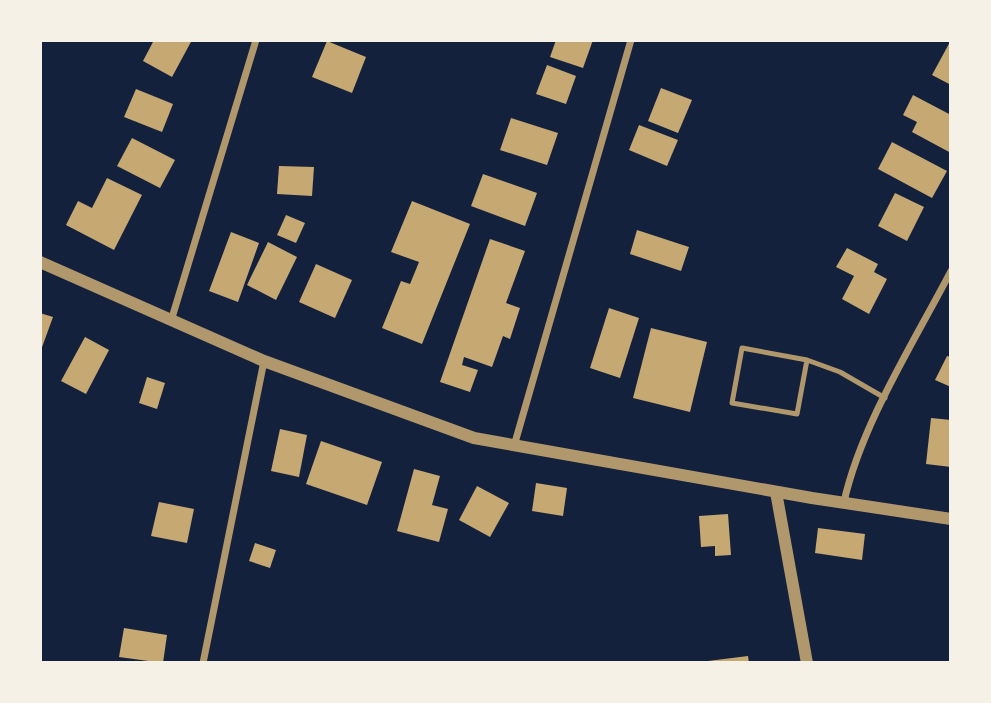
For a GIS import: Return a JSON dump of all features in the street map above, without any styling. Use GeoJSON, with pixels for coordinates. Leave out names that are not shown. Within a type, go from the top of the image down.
{"type":"FeatureCollection","features":[{"type":"Feature","properties":{"kind":"street"},"geometry":{"type":"LineString","coordinates":[[171,322],[256,40]]}},
{"type":"Feature","properties":{"kind":"street"},"geometry":{"type":"LineString","coordinates":[[514,446],[631,40]]}},
{"type":"Feature","properties":{"kind":"street"},"geometry":{"type":"LineString","coordinates":[[40,262],[264,361],[431,424],[514,446],[776,492],[951,519]]}},
{"type":"Feature","properties":{"kind":"street"},"geometry":{"type":"LineString","coordinates":[[844,502],[850,472],[951,271]]}},
{"type":"Feature","properties":{"kind":"street"},"geometry":{"type":"LineString","coordinates":[[203,663],[264,361]]}},
{"type":"Feature","properties":{"kind":"street"},"geometry":{"type":"LineString","coordinates":[[776,492],[807,663]]}},
{"type":"Feature","properties":{"kind":"lane"},"geometry":{"type":"LineString","coordinates":[[807,360],[797,414],[732,402],[742,348],[807,360],[840,372],[886,398]]}},
{"type":"Feature","properties":{"kind":"building"},"geometry":{"type":"Polygon","coordinates":[[[154,40],[192,40],[172,77],[143,61],[154,40]]]}},
{"type":"Feature","properties":{"kind":"building"},"geometry":{"type":"Polygon","coordinates":[[[556,40],[593,40],[583,68],[550,57],[556,40]]]}},
{"type":"Feature","properties":{"kind":"building"},"geometry":{"type":"Polygon","coordinates":[[[951,40],[951,85],[932,75],[951,40]]]}},
{"type":"Feature","properties":{"kind":"building"},"geometry":{"type":"Polygon","coordinates":[[[327,41],[366,57],[352,93],[312,77],[327,41]]]}},
{"type":"Feature","properties":{"kind":"building"},"geometry":{"type":"Polygon","coordinates":[[[547,65],[576,76],[566,104],[536,94],[547,65]]]}},
{"type":"Feature","properties":{"kind":"building"},"geometry":{"type":"Polygon","coordinates":[[[661,88],[692,100],[678,133],[648,121],[661,88]]]}},
{"type":"Feature","properties":{"kind":"building"},"geometry":{"type":"Polygon","coordinates":[[[136,89],[173,104],[162,132],[124,117],[136,89]]]}},
{"type":"Feature","properties":{"kind":"building"},"geometry":{"type":"Polygon","coordinates":[[[913,95],[951,115],[951,153],[912,132],[917,122],[903,115],[913,95]]]}},
{"type":"Feature","properties":{"kind":"building"},"geometry":{"type":"Polygon","coordinates":[[[511,118],[558,133],[547,165],[500,150],[511,118]]]}},
{"type":"Feature","properties":{"kind":"building"},"geometry":{"type":"Polygon","coordinates":[[[639,125],[678,140],[667,166],[629,150],[639,125]]]}},
{"type":"Feature","properties":{"kind":"building"},"geometry":{"type":"Polygon","coordinates":[[[132,138],[175,160],[160,188],[117,166],[132,138]]]}},
{"type":"Feature","properties":{"kind":"building"},"geometry":{"type":"Polygon","coordinates":[[[892,142],[947,171],[932,198],[878,169],[892,142]]]}},
{"type":"Feature","properties":{"kind":"building"},"geometry":{"type":"Polygon","coordinates":[[[279,166],[314,167],[312,196],[277,194],[279,166]]]}},
{"type":"Feature","properties":{"kind":"building"},"geometry":{"type":"Polygon","coordinates":[[[483,174],[537,193],[525,226],[471,206],[483,174]]]}},
{"type":"Feature","properties":{"kind":"building"},"geometry":{"type":"Polygon","coordinates":[[[107,178],[142,195],[114,250],[66,225],[78,201],[92,208],[107,178]]]}},
{"type":"Feature","properties":{"kind":"building"},"geometry":{"type":"Polygon","coordinates":[[[895,193],[924,207],[907,241],[878,226],[895,193]]]}},
{"type":"Feature","properties":{"kind":"building"},"geometry":{"type":"Polygon","coordinates":[[[412,201],[470,224],[422,344],[382,328],[401,281],[410,284],[419,262],[391,252],[412,201]]]}},
{"type":"Feature","properties":{"kind":"building"},"geometry":{"type":"Polygon","coordinates":[[[286,215],[305,223],[296,243],[277,235],[286,215]]]}},
{"type":"Feature","properties":{"kind":"building"},"geometry":{"type":"Polygon","coordinates":[[[637,230],[689,247],[681,271],[630,254],[637,230]]]}},
{"type":"Feature","properties":{"kind":"building"},"geometry":{"type":"Polygon","coordinates":[[[231,232],[259,243],[238,302],[209,291],[231,232]]]}},
{"type":"Feature","properties":{"kind":"building"},"geometry":{"type":"Polygon","coordinates":[[[490,239],[525,251],[506,303],[520,308],[510,339],[503,336],[492,367],[464,357],[462,365],[478,370],[470,392],[440,382],[490,239]]]}},
{"type":"Feature","properties":{"kind":"building"},"geometry":{"type":"Polygon","coordinates":[[[268,242],[297,257],[276,300],[247,285],[268,242]]]}},
{"type":"Feature","properties":{"kind":"building"},"geometry":{"type":"Polygon","coordinates":[[[847,248],[878,264],[874,272],[887,279],[869,314],[842,299],[854,276],[836,267],[847,248]]]}},
{"type":"Feature","properties":{"kind":"building"},"geometry":{"type":"Polygon","coordinates":[[[316,264],[352,280],[335,318],[299,302],[316,264]]]}},
{"type":"Feature","properties":{"kind":"building"},"geometry":{"type":"Polygon","coordinates":[[[609,308],[639,318],[620,378],[590,368],[609,308]]]}},
{"type":"Feature","properties":{"kind":"building"},"geometry":{"type":"Polygon","coordinates":[[[40,313],[53,317],[41,350],[40,350],[40,313]]]}},
{"type":"Feature","properties":{"kind":"building"},"geometry":{"type":"Polygon","coordinates":[[[651,328],[707,342],[690,412],[633,398],[651,328]]]}},
{"type":"Feature","properties":{"kind":"building"},"geometry":{"type":"Polygon","coordinates":[[[85,337],[109,350],[86,394],[61,381],[85,337]]]}},
{"type":"Feature","properties":{"kind":"building"},"geometry":{"type":"Polygon","coordinates":[[[947,356],[951,357],[951,387],[935,380],[947,356]]]}},
{"type":"Feature","properties":{"kind":"building"},"geometry":{"type":"Polygon","coordinates":[[[147,377],[165,383],[157,409],[139,403],[147,377]]]}},
{"type":"Feature","properties":{"kind":"building"},"geometry":{"type":"Polygon","coordinates":[[[931,418],[951,420],[951,467],[926,464],[931,418]]]}},
{"type":"Feature","properties":{"kind":"building"},"geometry":{"type":"Polygon","coordinates":[[[280,429],[307,435],[299,477],[271,471],[280,429]]]}},
{"type":"Feature","properties":{"kind":"building"},"geometry":{"type":"Polygon","coordinates":[[[321,441],[382,462],[367,505],[306,484],[321,441]]]}},
{"type":"Feature","properties":{"kind":"building"},"geometry":{"type":"Polygon","coordinates":[[[414,469],[440,476],[432,505],[448,509],[439,542],[397,531],[414,469]]]}},
{"type":"Feature","properties":{"kind":"building"},"geometry":{"type":"Polygon","coordinates":[[[536,483],[567,488],[563,516],[532,511],[536,483]]]}},
{"type":"Feature","properties":{"kind":"building"},"geometry":{"type":"Polygon","coordinates":[[[477,486],[509,503],[490,537],[459,520],[477,486]]]}},
{"type":"Feature","properties":{"kind":"building"},"geometry":{"type":"Polygon","coordinates":[[[159,502],[194,509],[187,543],[151,536],[159,502]]]}},
{"type":"Feature","properties":{"kind":"building"},"geometry":{"type":"Polygon","coordinates":[[[728,514],[731,555],[715,556],[715,546],[701,547],[699,516],[728,514]]]}},
{"type":"Feature","properties":{"kind":"building"},"geometry":{"type":"Polygon","coordinates":[[[818,528],[865,534],[862,560],[815,553],[818,528]]]}},
{"type":"Feature","properties":{"kind":"building"},"geometry":{"type":"Polygon","coordinates":[[[255,543],[276,550],[270,568],[249,561],[255,543]]]}},
{"type":"Feature","properties":{"kind":"building"},"geometry":{"type":"Polygon","coordinates":[[[124,628],[167,635],[163,663],[119,657],[124,628]]]}},
{"type":"Feature","properties":{"kind":"building"},"geometry":{"type":"Polygon","coordinates":[[[748,656],[749,663],[708,663],[708,661],[748,656]]]}}]}
